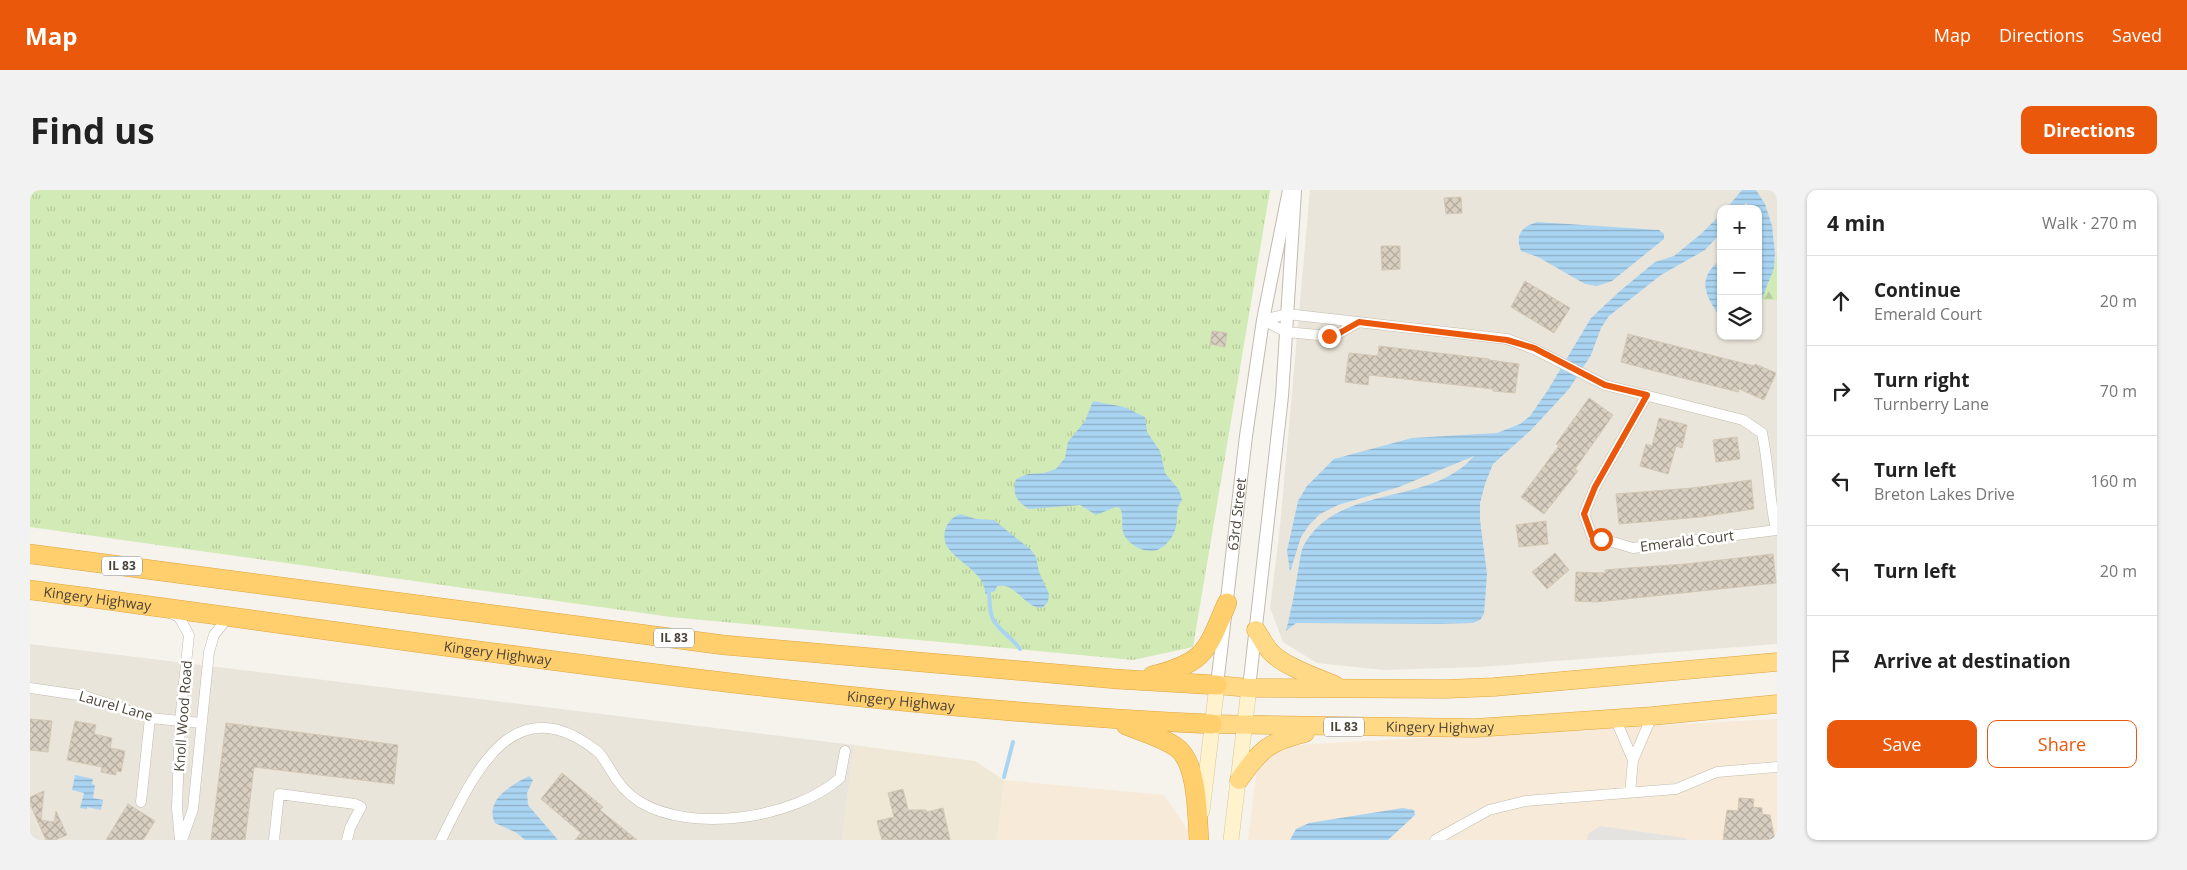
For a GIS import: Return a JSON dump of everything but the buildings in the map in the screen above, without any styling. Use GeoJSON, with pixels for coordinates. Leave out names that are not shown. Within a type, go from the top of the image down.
{"type":"FeatureCollection","features":[{"type":"Feature","properties":{"kind":"highway","name":"IL 83"},"geometry":{"type":"LineString","coordinates":[[30,554],[724,645],[1249,688],[1494,687],[1777,662]]}},
{"type":"Feature","properties":{"kind":"highway","name":"Kingery Highway"},"geometry":{"type":"LineString","coordinates":[[30,590],[716,682],[879,700],[1113,720],[1245,726],[1475,728],[1652,716],[1777,704]]}},
{"type":"Feature","properties":{"kind":"highway"},"geometry":{"type":"LineString","coordinates":[[1136,680],[1180,669],[1198,658],[1211,639],[1226,603]]}},
{"type":"Feature","properties":{"kind":"highway"},"geometry":{"type":"LineString","coordinates":[[1256,630],[1270,651],[1276,656],[1309,674],[1343,688]]}},
{"type":"Feature","properties":{"kind":"highway"},"geometry":{"type":"LineString","coordinates":[[1113,720],[1167,742],[1178,748],[1186,757],[1192,775],[1199,840]]}},
{"type":"Feature","properties":{"kind":"highway"},"geometry":{"type":"LineString","coordinates":[[1239,780],[1253,760],[1270,745],[1284,738],[1333,726]]}},
{"type":"Feature","properties":{"kind":"main road","name":"63rd Street"},"geometry":{"type":"LineString","coordinates":[[1199,840],[1217,685]]}},
{"type":"Feature","properties":{"kind":"main road"},"geometry":{"type":"LineString","coordinates":[[1231,840],[1249,688]]}},
{"type":"Feature","properties":{"kind":"street","name":"63rd Street"},"geometry":{"type":"LineString","coordinates":[[1217,685],[1246,436],[1263,320],[1289,190]]}},
{"type":"Feature","properties":{"kind":"street"},"geometry":{"type":"LineString","coordinates":[[1249,688],[1282,396],[1295,190]]}},
{"type":"Feature","properties":{"kind":"street"},"geometry":{"type":"LineString","coordinates":[[1263,320],[1288,314],[1507,340],[1534,348],[1605,385],[1743,420],[1762,433],[1768,464],[1772,513],[1776,530]]}},
{"type":"Feature","properties":{"kind":"street"},"geometry":{"type":"LineString","coordinates":[[1263,320],[1286,332],[1336,335],[1359,322]]}},
{"type":"Feature","properties":{"kind":"street","name":"Emerald Court"},"geometry":{"type":"LineString","coordinates":[[1647,395],[1595,487],[1584,514],[1592,536],[1633,548],[1776,530]]}},
{"type":"Feature","properties":{"kind":"street","name":"Knoll Wood Road"},"geometry":{"type":"LineString","coordinates":[[158,607],[179,618],[189,635],[180,721],[177,808],[181,840]]}},
{"type":"Feature","properties":{"kind":"street","name":"Knoll Wood Road"},"geometry":{"type":"LineString","coordinates":[[181,840],[193,809],[209,652],[214,635],[229,616]]}},
{"type":"Feature","properties":{"kind":"street","name":"Laurel Lane"},"geometry":{"type":"LineString","coordinates":[[30,688],[85,696],[150,718],[201,723]]}},
{"type":"Feature","properties":{"kind":"street"},"geometry":{"type":"LineString","coordinates":[[1630,793],[1633,760],[1652,716]]}},
{"type":"Feature","properties":{"kind":"street"},"geometry":{"type":"LineString","coordinates":[[142,802],[150,718]]}},
{"type":"Feature","properties":{"kind":"street"},"geometry":{"type":"LineString","coordinates":[[1615,718],[1633,760]]}},
{"type":"Feature","properties":{"kind":"street"},"geometry":{"type":"LineString","coordinates":[[441,840],[468,785],[492,752],[511,736],[534,728],[556,730],[580,739],[599,752],[619,784],[640,802],[667,813],[696,819],[728,820],[798,803],[831,786],[840,778],[845,751]]}},
{"type":"Feature","properties":{"kind":"street"},"geometry":{"type":"LineString","coordinates":[[1435,840],[1489,810],[1516,803],[1676,789],[1717,772],[1777,767]]}},
{"type":"Feature","properties":{"kind":"street"},"geometry":{"type":"LineString","coordinates":[[274,840],[279,794],[355,804],[361,807],[350,828],[347,840]]}},
{"type":"Feature","properties":{"kind":"shaded area"},"geometry":{"type":"Polygon","coordinates":[[[1310,190],[1777,190],[1777,644],[1480,667],[1384,670],[1317,663],[1283,642],[1270,608],[1280,527],[1310,190]]]}},
{"type":"Feature","properties":{"kind":"shaded area"},"geometry":{"type":"Polygon","coordinates":[[[30,644],[854,745],[842,840],[30,840],[30,644]]]}},
{"type":"Feature","properties":{"kind":"shaded area"},"geometry":{"type":"Polygon","coordinates":[[[1777,719],[1777,840],[1248,840],[1256,775],[1265,759],[1281,747],[1777,719]]]}},
{"type":"Feature","properties":{"kind":"shaded area"},"geometry":{"type":"Polygon","coordinates":[[[854,745],[975,761],[1004,780],[997,840],[842,840],[854,745]]]}},
{"type":"Feature","properties":{"kind":"shaded area"},"geometry":{"type":"Polygon","coordinates":[[[1004,780],[1164,795],[1189,832],[1188,840],[997,840],[1004,780]]]}},
{"type":"Feature","properties":{"kind":"shaded area"},"geometry":{"type":"Polygon","coordinates":[[[1600,826],[1686,838],[1687,840],[1587,840],[1588,834],[1600,826]]]}},
{"type":"Feature","properties":{"kind":"green space"},"geometry":{"type":"Polygon","coordinates":[[[30,190],[1270,190],[1193,647],[1133,660],[671,617],[30,527],[30,190]]]}},
{"type":"Feature","properties":{"kind":"green space"},"geometry":{"type":"Polygon","coordinates":[[[1777,252],[1777,300],[1762,300],[1762,298],[1774,268],[1777,252]]]}},
{"type":"Feature","properties":{"kind":"water"},"geometry":{"type":"Polygon","coordinates":[[[1742,190],[1756,190],[1765,204],[1772,226],[1775,253],[1774,268],[1762,299],[1762,205],[1748,205],[1746,203],[1744,205],[1729,205],[1742,190]]]}},
{"type":"Feature","properties":{"kind":"water"},"geometry":{"type":"Polygon","coordinates":[[[1717,218],[1717,237],[1705,250],[1661,275],[1609,316],[1601,328],[1591,355],[1569,389],[1531,430],[1493,464],[1480,503],[1480,520],[1487,574],[1484,614],[1480,620],[1473,623],[1440,624],[1296,623],[1286,631],[1302,551],[1304,545],[1319,525],[1339,512],[1361,503],[1434,483],[1456,472],[1474,456],[1399,487],[1338,505],[1320,514],[1301,537],[1290,572],[1287,551],[1298,501],[1307,486],[1334,459],[1412,438],[1497,433],[1520,424],[1530,416],[1548,390],[1591,318],[1655,262],[1674,256],[1717,218]]]}},
{"type":"Feature","properties":{"kind":"water"},"geometry":{"type":"Polygon","coordinates":[[[1537,222],[1659,230],[1664,234],[1664,239],[1612,281],[1597,286],[1585,284],[1538,257],[1521,251],[1519,236],[1521,232],[1527,226],[1537,222]]]}},
{"type":"Feature","properties":{"kind":"water"},"geometry":{"type":"Polygon","coordinates":[[[1717,263],[1717,313],[1711,303],[1706,288],[1708,274],[1717,263]]]}},
{"type":"Feature","properties":{"kind":"water"},"geometry":{"type":"Polygon","coordinates":[[[1093,401],[1124,407],[1145,417],[1147,432],[1160,451],[1165,473],[1179,490],[1182,500],[1178,509],[1175,531],[1167,543],[1159,549],[1154,551],[1143,550],[1128,541],[1123,530],[1120,508],[1116,507],[1096,515],[1080,505],[1029,509],[1016,497],[1016,479],[1028,474],[1044,473],[1056,469],[1065,458],[1068,442],[1085,421],[1093,401]]]}},
{"type":"Feature","properties":{"kind":"water"},"geometry":{"type":"Polygon","coordinates":[[[960,514],[976,519],[994,520],[1031,550],[1036,557],[1039,572],[1049,594],[1048,602],[1042,608],[1030,604],[1009,587],[997,586],[995,591],[985,594],[984,587],[977,575],[953,554],[946,544],[944,534],[948,524],[955,516],[960,514]]]}},
{"type":"Feature","properties":{"kind":"water"},"geometry":{"type":"Polygon","coordinates":[[[75,775],[93,779],[92,784],[95,785],[93,798],[103,800],[101,810],[87,807],[87,809],[80,808],[84,793],[72,790],[75,775]]]}},
{"type":"Feature","properties":{"kind":"water"},"geometry":{"type":"Polygon","coordinates":[[[529,776],[533,780],[527,793],[528,805],[558,840],[525,840],[517,833],[495,823],[493,808],[496,801],[507,789],[529,776]]]}},
{"type":"Feature","properties":{"kind":"water"},"geometry":{"type":"Polygon","coordinates":[[[1403,808],[1414,810],[1415,815],[1388,840],[1290,840],[1296,829],[1309,823],[1403,808]]]}},
{"type":"Feature","properties":{"kind":"waterway"},"geometry":{"type":"LineString","coordinates":[[989,593],[992,618],[1020,649]]}},
{"type":"Feature","properties":{"kind":"waterway"},"geometry":{"type":"LineString","coordinates":[[1004,777],[1013,742]]}},
{"type":"Feature","properties":{"kind":"route"},"geometry":{"type":"LineString","coordinates":[[1329,336],[1336,335],[1359,322],[1507,340],[1534,348],[1605,385],[1647,395],[1595,487],[1584,514],[1592,536],[1601,539]]}}]}
